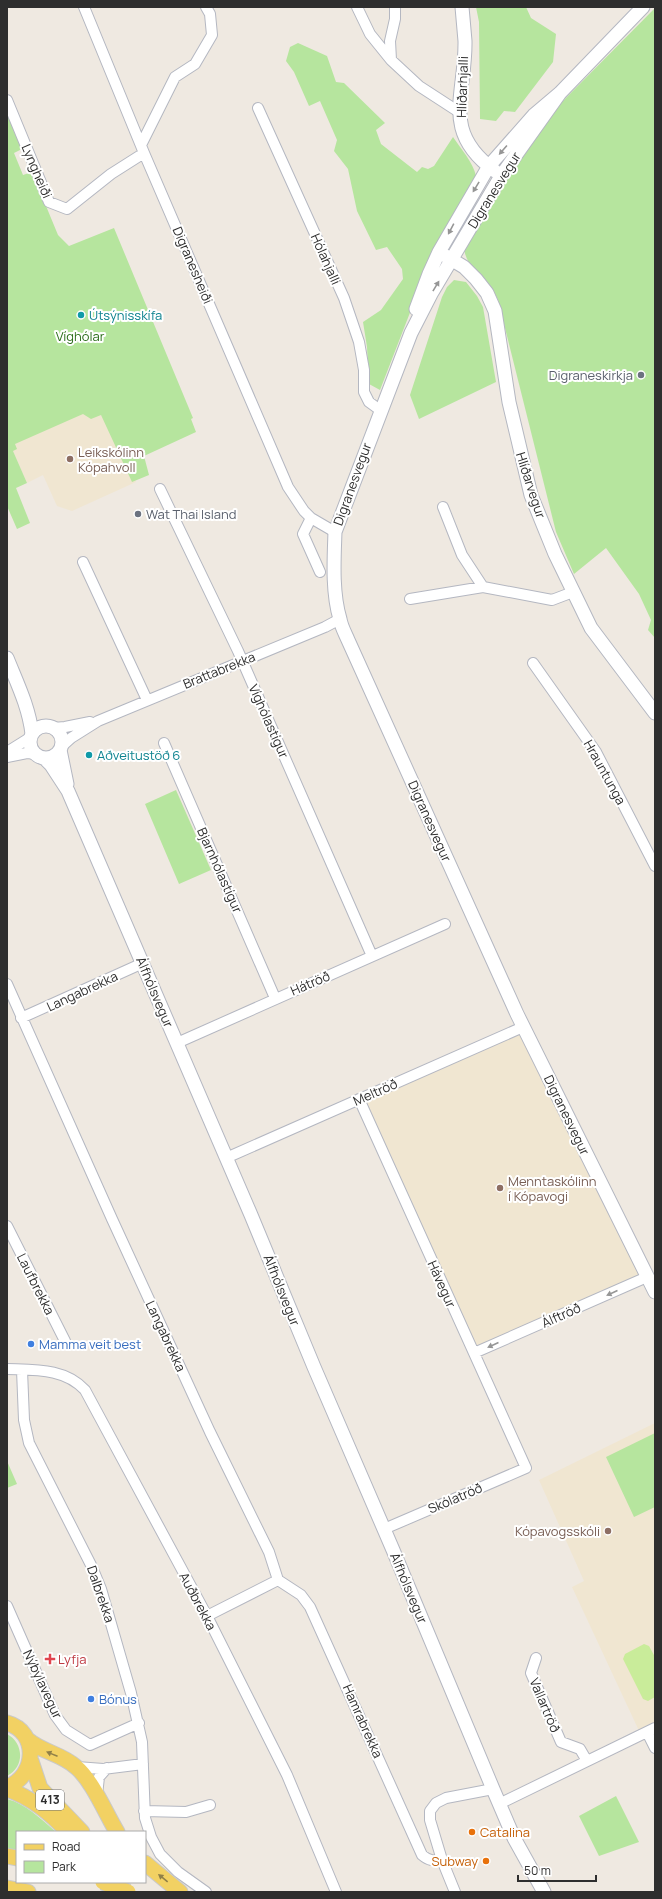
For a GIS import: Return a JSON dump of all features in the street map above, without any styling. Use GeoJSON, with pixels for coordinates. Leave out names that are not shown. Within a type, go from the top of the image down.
{"type":"FeatureCollection","features":[{"type":"Feature","properties":{"kind":"main road"},"geometry":{"type":"LineString","coordinates":[[7,1722],[18,1728],[28,1740],[40,1749],[64,1759],[77,1767],[97,1796],[116,1831]]}},
{"type":"Feature","properties":{"kind":"main road","name":"413"},"geometry":{"type":"LineString","coordinates":[[28,1740],[30,1748],[30,1761],[40,1788],[81,1831]]}},
{"type":"Feature","properties":{"kind":"main road","name":"413"},"geometry":{"type":"LineString","coordinates":[[7,1788],[23,1777],[30,1761]]}},
{"type":"Feature","properties":{"kind":"main road","name":"413"},"geometry":{"type":"LineString","coordinates":[[7,1788],[22,1795],[41,1807],[67,1831]]}},
{"type":"Feature","properties":{"kind":"main road"},"geometry":{"type":"LineString","coordinates":[[146,1864],[180,1892]]}},
{"type":"Feature","properties":{"kind":"main road"},"geometry":{"type":"LineString","coordinates":[[106,1883],[128,1892]]}},
{"type":"Feature","properties":{"kind":"main road"},"geometry":{"type":"LineString","coordinates":[[112,1883],[116,1892]]}},
{"type":"Feature","properties":{"kind":"main road"},"geometry":{"type":"LineString","coordinates":[[7,1888],[26,1891]]}},
{"type":"Feature","properties":{"kind":"street","name":"Digranesheiði"},"geometry":{"type":"LineString","coordinates":[[84,7],[143,149],[288,487],[310,518],[335,532]]}},
{"type":"Feature","properties":{"kind":"street"},"geometry":{"type":"LineString","coordinates":[[143,149],[175,77],[195,64],[212,35],[210,14],[206,7]]}},
{"type":"Feature","properties":{"kind":"street"},"geometry":{"type":"LineString","coordinates":[[357,7],[370,34],[391,60],[419,86],[458,112]]}},
{"type":"Feature","properties":{"kind":"street"},"geometry":{"type":"LineString","coordinates":[[391,60],[390,41],[395,19],[395,7]]}},
{"type":"Feature","properties":{"kind":"street","name":"Hlíðarhjalli"},"geometry":{"type":"LineString","coordinates":[[462,7],[465,41],[458,112],[465,140],[474,152],[501,176]]}},
{"type":"Feature","properties":{"kind":"street","name":"Digranesvegur"},"geometry":{"type":"LineString","coordinates":[[411,333],[422,290],[439,252],[489,166],[534,115],[560,93],[643,7]]}},
{"type":"Feature","properties":{"kind":"street","name":"Digranesvegur"},"geometry":{"type":"LineString","coordinates":[[560,93],[501,176],[452,259],[411,333],[380,410],[335,532],[334,565],[340,620],[376,705],[523,1027],[655,1292]]}},
{"type":"Feature","properties":{"kind":"street","name":"Lyngheiði"},"geometry":{"type":"LineString","coordinates":[[7,100],[49,202],[52,205],[67,209],[143,149]]}},
{"type":"Feature","properties":{"kind":"street","name":"Hólahjalli"},"geometry":{"type":"LineString","coordinates":[[258,108],[344,298],[359,342],[364,370],[364,392],[369,402],[380,410]]}},
{"type":"Feature","properties":{"kind":"street","name":"Hlíðarvegur"},"geometry":{"type":"LineString","coordinates":[[439,252],[452,259],[476,279],[487,293],[495,311],[509,402],[531,495],[572,592],[592,628],[655,713]]}},
{"type":"Feature","properties":{"kind":"street","name":"Víghólastígur"},"geometry":{"type":"LineString","coordinates":[[160,489],[242,661],[372,956]]}},
{"type":"Feature","properties":{"kind":"street"},"geometry":{"type":"LineString","coordinates":[[443,507],[462,555],[483,588]]}},
{"type":"Feature","properties":{"kind":"street"},"geometry":{"type":"LineString","coordinates":[[310,518],[303,534],[320,572]]}},
{"type":"Feature","properties":{"kind":"street"},"geometry":{"type":"LineString","coordinates":[[83,562],[147,700]]}},
{"type":"Feature","properties":{"kind":"street"},"geometry":{"type":"LineString","coordinates":[[410,599],[483,588],[552,600],[572,592]]}},
{"type":"Feature","properties":{"kind":"street","name":"Brattabrekka"},"geometry":{"type":"LineString","coordinates":[[60,749],[71,738],[98,721],[340,620]]}},
{"type":"Feature","properties":{"kind":"street"},"geometry":{"type":"LineString","coordinates":[[7,658],[24,699],[31,721],[31,747],[40,756]]}},
{"type":"Feature","properties":{"kind":"street","name":"Hrauntunga"},"geometry":{"type":"LineString","coordinates":[[534,663],[596,752],[655,866]]}},
{"type":"Feature","properties":{"kind":"street"},"geometry":{"type":"LineString","coordinates":[[7,757],[27,754],[53,756],[60,749],[62,738],[57,730],[50,727],[24,699]]}},
{"type":"Feature","properties":{"kind":"street","name":"Brattabrekka"},"geometry":{"type":"LineString","coordinates":[[50,727],[65,728],[98,721]]}},
{"type":"Feature","properties":{"kind":"street"},"geometry":{"type":"LineString","coordinates":[[7,752],[32,736],[39,728],[50,727]]}},
{"type":"Feature","properties":{"kind":"street","name":"Bjarnhólastígur"},"geometry":{"type":"LineString","coordinates":[[164,742],[275,998]]}},
{"type":"Feature","properties":{"kind":"street","name":"Álfhólsvegur"},"geometry":{"type":"LineString","coordinates":[[60,749],[68,791]]}},
{"type":"Feature","properties":{"kind":"street","name":"Álfhólsvegur"},"geometry":{"type":"LineString","coordinates":[[40,756],[51,765],[68,791],[143,963],[384,1529],[499,1804],[514,1838],[544,1892]]}},
{"type":"Feature","properties":{"kind":"street","name":"Hátröð"},"geometry":{"type":"LineString","coordinates":[[177,1044],[275,998],[444,924]]}},
{"type":"Feature","properties":{"kind":"street","name":"Langabrekka"},"geometry":{"type":"LineString","coordinates":[[21,1018],[143,963]]}},
{"type":"Feature","properties":{"kind":"street","name":"Langabrekka"},"geometry":{"type":"LineString","coordinates":[[7,984],[108,1212],[210,1432],[269,1552],[278,1580]]}},
{"type":"Feature","properties":{"kind":"street","name":"Meltröð"},"geometry":{"type":"LineString","coordinates":[[226,1158],[523,1027]]}},
{"type":"Feature","properties":{"kind":"street","name":"Hávegur"},"geometry":{"type":"LineString","coordinates":[[359,1099],[526,1468]]}},
{"type":"Feature","properties":{"kind":"street","name":"Laufbrekka"},"geometry":{"type":"LineString","coordinates":[[7,1226],[65,1341]]}},
{"type":"Feature","properties":{"kind":"street","name":"Álftröð"},"geometry":{"type":"LineString","coordinates":[[474,1353],[647,1277]]}},
{"type":"Feature","properties":{"kind":"street","name":"Auðbrekka"},"geometry":{"type":"LineString","coordinates":[[7,1369],[61,1374],[79,1383],[85,1390],[207,1616],[287,1775],[336,1892]]}},
{"type":"Feature","properties":{"kind":"street","name":"Dalbrekka"},"geometry":{"type":"LineString","coordinates":[[22,1370],[24,1420],[29,1443],[92,1567],[112,1627],[139,1723],[143,1764],[144,1811],[151,1837],[160,1854],[178,1872],[206,1892]]}},
{"type":"Feature","properties":{"kind":"street","name":"Skólatröð"},"geometry":{"type":"LineString","coordinates":[[384,1529],[526,1468]]}},
{"type":"Feature","properties":{"kind":"street"},"geometry":{"type":"LineString","coordinates":[[207,1616],[278,1580]]}},
{"type":"Feature","properties":{"kind":"street","name":"Hamrabrekka"},"geometry":{"type":"LineString","coordinates":[[278,1580],[301,1594],[310,1607],[422,1855],[433,1861],[442,1860]]}},
{"type":"Feature","properties":{"kind":"street","name":"Nýbýlavegur"},"geometry":{"type":"LineString","coordinates":[[7,1606],[56,1715],[66,1730],[90,1745],[139,1723]]}},
{"type":"Feature","properties":{"kind":"street","name":"Vallartröð"},"geometry":{"type":"LineString","coordinates":[[536,1658],[531,1673],[561,1742],[580,1749],[587,1761]]}},
{"type":"Feature","properties":{"kind":"street"},"geometry":{"type":"LineString","coordinates":[[499,1804],[651,1730],[655,1748]]}},
{"type":"Feature","properties":{"kind":"street"},"geometry":{"type":"LineString","coordinates":[[77,1767],[107,1768],[143,1764]]}},
{"type":"Feature","properties":{"kind":"street"},"geometry":{"type":"LineString","coordinates":[[97,1796],[99,1776],[107,1768]]}},
{"type":"Feature","properties":{"kind":"street"},"geometry":{"type":"LineString","coordinates":[[456,1892],[442,1860],[430,1820],[430,1811],[436,1804],[446,1798],[493,1789]]}},
{"type":"Feature","properties":{"kind":"street"},"geometry":{"type":"LineString","coordinates":[[144,1811],[186,1812],[210,1805]]}},
{"type":"Feature","properties":{"kind":"shaded area","name":"Leikskólinn Kópahvoll"},"geometry":{"type":"Polygon","coordinates":[[[73,409],[101,415],[127,461],[136,482],[72,511],[57,506],[43,475],[27,483],[13,451],[12,439],[73,409]]]}},
{"type":"Feature","properties":{"kind":"shaded area","name":"Menntaskólinn í Kópavogi"},"geometry":{"type":"Polygon","coordinates":[[[520,1032],[639,1275],[475,1351],[364,1101],[520,1032]]]}},
{"type":"Feature","properties":{"kind":"shaded area","name":"Kópavogsskóli"},"geometry":{"type":"Polygon","coordinates":[[[655,1423],[655,1726],[640,1733],[572,1587],[584,1581],[539,1480],[655,1423]]]}},
{"type":"Feature","properties":{"kind":"green space"},"geometry":{"type":"Polygon","coordinates":[[[476,7],[526,7],[531,18],[556,34],[553,62],[515,112],[504,111],[496,121],[480,119],[479,22],[476,7]]]}},
{"type":"Feature","properties":{"kind":"green space"},"geometry":{"type":"Polygon","coordinates":[[[655,8],[655,638],[648,630],[651,620],[639,594],[606,548],[574,574],[556,532],[498,300],[484,278],[469,263],[464,246],[515,163],[553,111],[655,8]]]}},
{"type":"Feature","properties":{"kind":"green space"},"geometry":{"type":"Polygon","coordinates":[[[298,43],[327,56],[336,82],[344,83],[385,123],[376,130],[381,144],[417,172],[422,167],[428,169],[434,166],[453,137],[470,161],[476,176],[411,310],[380,390],[369,384],[367,347],[363,322],[381,310],[403,279],[402,269],[387,247],[376,250],[357,211],[348,169],[334,151],[337,140],[320,101],[309,106],[294,72],[286,61],[290,47],[298,43]]]}},
{"type":"Feature","properties":{"kind":"green space","name":"Víghólar"},"geometry":{"type":"Polygon","coordinates":[[[7,111],[22,149],[14,153],[23,175],[32,172],[58,235],[69,246],[114,228],[193,418],[191,419],[196,432],[144,456],[149,475],[132,482],[101,415],[91,419],[83,414],[15,444],[17,449],[13,451],[27,483],[16,488],[30,523],[17,529],[7,506],[7,111]]]}},
{"type":"Feature","properties":{"kind":"green space"},"geometry":{"type":"Polygon","coordinates":[[[454,280],[466,282],[477,296],[483,307],[496,382],[419,419],[410,395],[442,297],[447,287],[454,280]]]}},
{"type":"Feature","properties":{"kind":"green space"},"geometry":{"type":"Polygon","coordinates":[[[176,790],[211,870],[179,884],[145,804],[176,790]]]}},
{"type":"Feature","properties":{"kind":"green space"},"geometry":{"type":"Polygon","coordinates":[[[655,1433],[655,1507],[634,1517],[606,1457],[655,1433]]]}},
{"type":"Feature","properties":{"kind":"green space"},"geometry":{"type":"Polygon","coordinates":[[[7,1461],[17,1484],[7,1488],[7,1461]]]}},
{"type":"Feature","properties":{"kind":"green space"},"geometry":{"type":"Polygon","coordinates":[[[644,1644],[649,1646],[655,1657],[655,1697],[648,1701],[643,1699],[623,1659],[625,1654],[644,1644]]]}},
{"type":"Feature","properties":{"kind":"green space"},"geometry":{"type":"Polygon","coordinates":[[[7,1734],[17,1743],[20,1755],[17,1767],[7,1776],[7,1734]]]}},
{"type":"Feature","properties":{"kind":"green space"},"geometry":{"type":"Polygon","coordinates":[[[616,1796],[639,1842],[599,1856],[579,1816],[616,1796]]]}},
{"type":"Feature","properties":{"kind":"green space"},"geometry":{"type":"Polygon","coordinates":[[[7,1799],[27,1808],[55,1831],[16,1831],[16,1852],[7,1851],[7,1799]]]}},
{"type":"Feature","properties":{"kind":"place","name":"Útsýnisskífa"},"geometry":{"type":"Point","coordinates":[81,315]}},
{"type":"Feature","properties":{"kind":"place","name":"Digraneskirkja"},"geometry":{"type":"Point","coordinates":[641,375]}},
{"type":"Feature","properties":{"kind":"place","name":"Leikskólinn Kópahvoll"},"geometry":{"type":"Point","coordinates":[70,459]}},
{"type":"Feature","properties":{"kind":"place","name":"Wat Thai Island"},"geometry":{"type":"Point","coordinates":[138,514]}},
{"type":"Feature","properties":{"kind":"place","name":"Aðveitustöð 6"},"geometry":{"type":"Point","coordinates":[89,755]}},
{"type":"Feature","properties":{"kind":"place","name":"Menntaskólinn í Kópavogi"},"geometry":{"type":"Point","coordinates":[500,1188]}},
{"type":"Feature","properties":{"kind":"place","name":"Mamma veit best"},"geometry":{"type":"Point","coordinates":[31,1344]}},
{"type":"Feature","properties":{"kind":"place","name":"Kópavogsskóli"},"geometry":{"type":"Point","coordinates":[608,1531]}},
{"type":"Feature","properties":{"kind":"place","name":"Lyfja"},"geometry":{"type":"Point","coordinates":[50,1659]}},
{"type":"Feature","properties":{"kind":"place","name":"Bónus"},"geometry":{"type":"Point","coordinates":[91,1699]}},
{"type":"Feature","properties":{"kind":"place","name":"Catalina"},"geometry":{"type":"Point","coordinates":[472,1832]}},
{"type":"Feature","properties":{"kind":"place","name":"Subway"},"geometry":{"type":"Point","coordinates":[486,1861]}}]}
